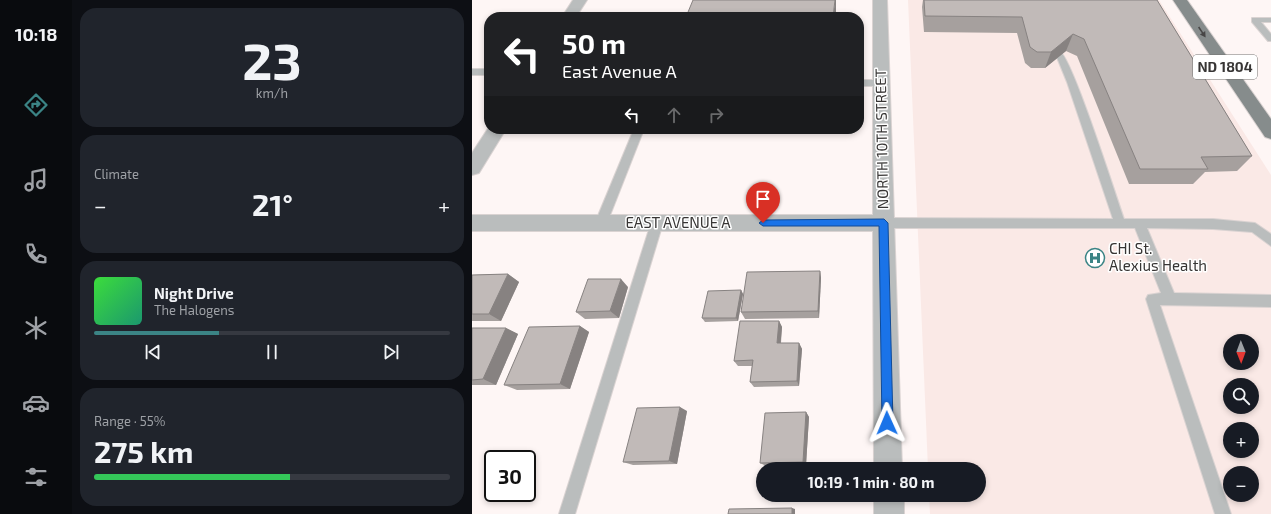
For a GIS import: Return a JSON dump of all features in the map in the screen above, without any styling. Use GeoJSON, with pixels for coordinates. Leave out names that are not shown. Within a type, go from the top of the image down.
{"type":"FeatureCollection","features":[{"type":"Feature","properties":{"kind":"main road","name":"ND 1804"},"geometry":{"type":"LineString","coordinates":[[1180,0],[1271,133]]}},
{"type":"Feature","properties":{"kind":"street"},"geometry":{"type":"LineString","coordinates":[[572,12],[580,0]]}},
{"type":"Feature","properties":{"kind":"street","name":"NORTH 10TH STREET"},"geometry":{"type":"LineString","coordinates":[[880,0],[888,462]]}},
{"type":"Feature","properties":{"kind":"street"},"geometry":{"type":"LineString","coordinates":[[472,168],[494,134]]}},
{"type":"Feature","properties":{"kind":"street","name":"EAST AVENUE A"},"geometry":{"type":"LineString","coordinates":[[472,223],[884,223]]}},
{"type":"Feature","properties":{"kind":"street"},"geometry":{"type":"LineString","coordinates":[[889,502],[889,514]]}},
{"type":"Feature","properties":{"kind":"lane"},"geometry":{"type":"LineString","coordinates":[[1271,20],[1255,20],[1271,39]]}},
{"type":"Feature","properties":{"kind":"lane"},"geometry":{"type":"LineString","coordinates":[[1060,55],[1072,82],[1120,223]]}},
{"type":"Feature","properties":{"kind":"lane"},"geometry":{"type":"LineString","coordinates":[[472,72],[484,72]]}},
{"type":"Feature","properties":{"kind":"lane"},"geometry":{"type":"LineString","coordinates":[[864,83],[881,83]]}},
{"type":"Feature","properties":{"kind":"lane"},"geometry":{"type":"LineString","coordinates":[[601,223],[637,134]]}},
{"type":"Feature","properties":{"kind":"lane"},"geometry":{"type":"LineString","coordinates":[[567,514],[658,223]]}},
{"type":"Feature","properties":{"kind":"lane"},"geometry":{"type":"LineString","coordinates":[[884,223],[1213,224],[1255,228],[1271,241]]}},
{"type":"Feature","properties":{"kind":"lane"},"geometry":{"type":"LineString","coordinates":[[1139,223],[1170,299]]}},
{"type":"Feature","properties":{"kind":"lane"},"geometry":{"type":"LineString","coordinates":[[1223,514],[1152,299],[1271,301]]}},
{"type":"Feature","properties":{"kind":"shaded area","name":"CHI St. Alexius Health"},"geometry":{"type":"Polygon","coordinates":[[[908,0],[1159,0],[1271,175],[1271,514],[930,514],[929,502],[986,502],[986,462],[928,462],[908,0]]]}},
{"type":"Feature","properties":{"kind":"building"},"geometry":{"type":"Polygon","coordinates":[[[693,0],[835,0],[834,12],[688,12],[693,0]]]}},
{"type":"Feature","properties":{"kind":"building"},"geometry":{"type":"Polygon","coordinates":[[[924,0],[1157,0],[1252,156],[1201,157],[1208,169],[1140,169],[1084,39],[1073,34],[1051,52],[1037,52],[1030,47],[1022,17],[925,16],[924,0]]]}},
{"type":"Feature","properties":{"kind":"building"},"geometry":{"type":"Polygon","coordinates":[[[820,271],[818,311],[741,312],[747,272],[820,271]]]}},
{"type":"Feature","properties":{"kind":"building"},"geometry":{"type":"Polygon","coordinates":[[[508,274],[489,314],[472,314],[472,275],[508,274]]]}},
{"type":"Feature","properties":{"kind":"building"},"geometry":{"type":"Polygon","coordinates":[[[588,279],[621,279],[610,311],[576,312],[588,279]]]}},
{"type":"Feature","properties":{"kind":"building"},"geometry":{"type":"Polygon","coordinates":[[[741,290],[736,318],[702,318],[708,291],[741,290]]]}},
{"type":"Feature","properties":{"kind":"building"},"geometry":{"type":"Polygon","coordinates":[[[740,321],[779,321],[777,343],[799,343],[797,381],[750,382],[753,360],[734,361],[740,321]]]}},
{"type":"Feature","properties":{"kind":"building"},"geometry":{"type":"Polygon","coordinates":[[[580,326],[560,384],[504,385],[529,327],[580,326]]]}},
{"type":"Feature","properties":{"kind":"building"},"geometry":{"type":"Polygon","coordinates":[[[472,328],[506,328],[483,379],[472,380],[472,328]]]}},
{"type":"Feature","properties":{"kind":"building"},"geometry":{"type":"Polygon","coordinates":[[[680,407],[669,461],[623,462],[637,408],[680,407]]]}},
{"type":"Feature","properties":{"kind":"building"},"geometry":{"type":"Polygon","coordinates":[[[806,412],[803,462],[760,462],[765,413],[806,412]]]}},
{"type":"Feature","properties":{"kind":"building"},"geometry":{"type":"Polygon","coordinates":[[[792,508],[792,514],[728,514],[729,509],[792,508]]]}},
{"type":"Feature","properties":{"kind":"place","name":"CHI St. Alexius Health"},"geometry":{"type":"Point","coordinates":[1095,258]}},
{"type":"Feature","properties":{"kind":"route"},"geometry":{"type":"LineString","coordinates":[[763,223],[884,223],[887,423]]}}]}
